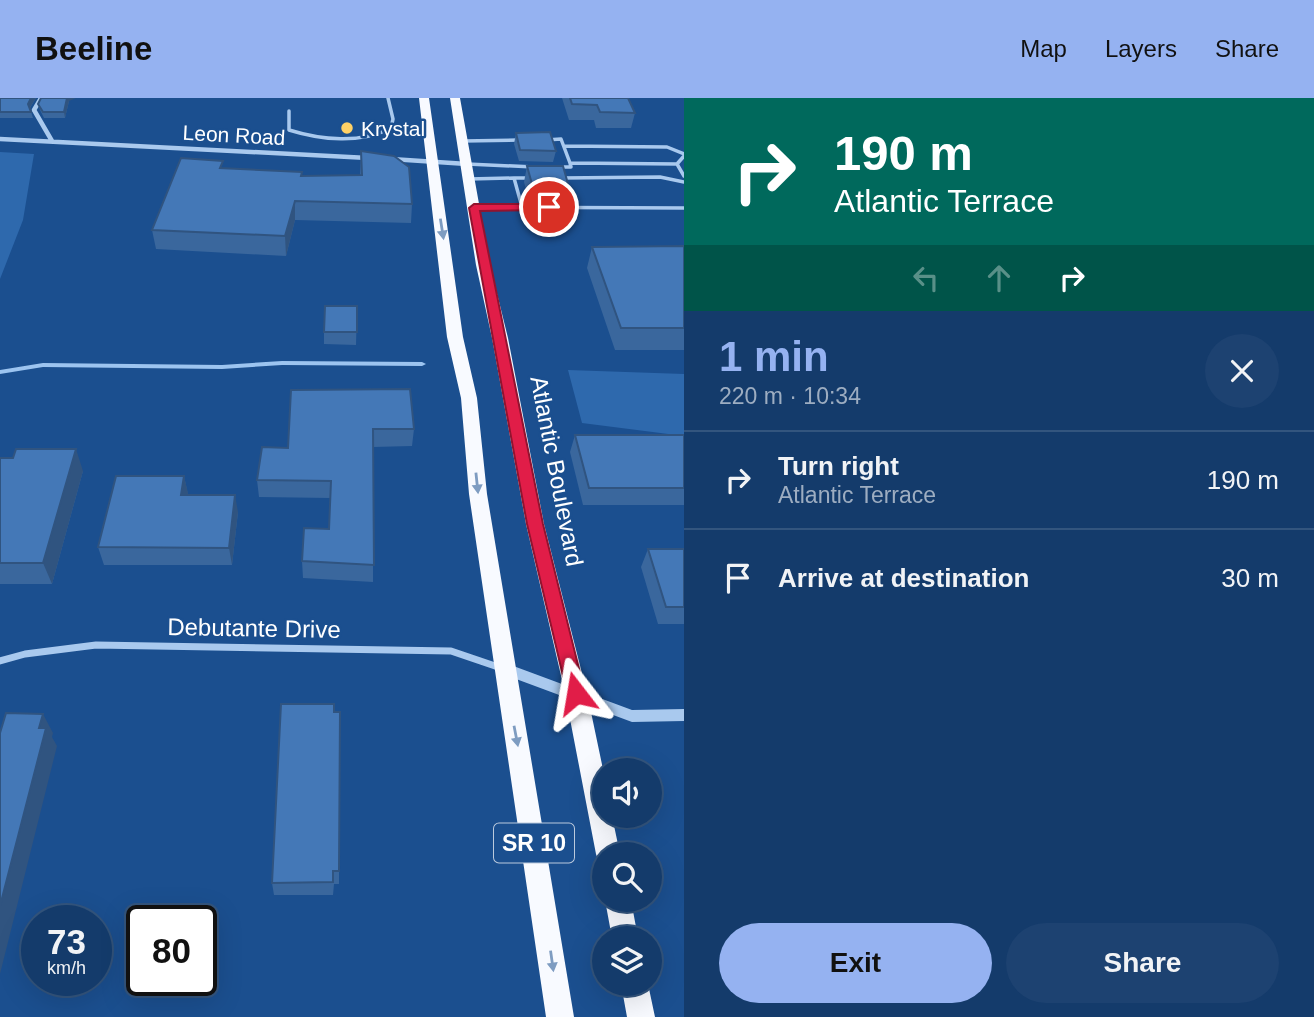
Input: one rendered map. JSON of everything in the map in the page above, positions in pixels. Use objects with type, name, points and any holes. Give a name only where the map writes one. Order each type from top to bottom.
[{"type":"highway","name":"SR 10","points":[[424,98],[447,261],[454,337],[469,398],[478,494],[560,1017]]},
{"type":"highway","name":"Atlantic Boulevard","points":[[455,98],[535,524],[576,693],[606,842]]},
{"type":"highway","points":[[638,996],[642,1017]]},
{"type":"street","points":[[41,98],[34,110],[52,141]]},
{"type":"street","name":"Leon Road","points":[[0,139],[370,158]]},
{"type":"street","points":[[384,159],[467,164]]},
{"type":"street","name":"Debutante Drive","points":[[0,661],[25,654],[96,645],[451,651],[505,669]]},
{"type":"street","points":[[505,669],[576,693],[632,716],[684,715]]},
{"type":"lane","points":[[289,111],[289,130],[301,135],[334,138],[384,134],[391,128],[388,98]]},
{"type":"lane","points":[[535,140],[561,139],[571,167],[558,167]]},
{"type":"lane","points":[[463,141],[522,140]]},
{"type":"lane","points":[[564,146],[667,147],[677,149],[684,155],[683,160],[677,164],[570,163]]},
{"type":"lane","points":[[467,164],[545,167]]},
{"type":"lane","points":[[677,164],[684,176]]},
{"type":"lane","points":[[554,178],[660,177],[684,182]]},
{"type":"lane","points":[[514,178],[522,207]]},
{"type":"lane","points":[[469,179],[541,178]]},
{"type":"lane","points":[[474,208],[684,208]]},
{"type":"shaded area","points":[[0,152],[34,154],[23,220],[0,279]]},
{"type":"shaded area","points":[[568,370],[684,374],[684,436],[582,423]]},
{"type":"building","points":[[0,98],[31,98],[28,104],[31,112],[0,112]]},
{"type":"building","points":[[41,98],[67,98],[64,112],[43,112],[38,104]]},
{"type":"building","points":[[570,98],[628,98],[635,113],[600,112],[597,105],[572,104]]},
{"type":"building","points":[[550,132],[556,151],[520,150],[516,133]]},
{"type":"building","points":[[361,151],[394,156],[409,167],[412,204],[295,201],[285,236],[152,230],[181,158],[223,161],[220,168],[302,172],[301,176],[362,175]]},
{"type":"building","points":[[527,166],[563,166],[568,184],[532,184]]},
{"type":"building","points":[[684,246],[684,328],[621,328],[592,247]]},
{"type":"building","points":[[325,306],[357,306],[357,332],[324,332]]},
{"type":"building","points":[[410,389],[414,429],[373,429],[374,565],[302,561],[304,528],[329,529],[331,481],[257,480],[262,447],[288,448],[291,390]]},
{"type":"building","points":[[575,435],[684,435],[684,488],[589,488]]},
{"type":"building","points":[[16,449],[76,449],[43,563],[0,563],[0,458],[13,458]]},
{"type":"building","points":[[116,476],[184,476],[181,495],[235,495],[229,548],[98,547]]},
{"type":"building","points":[[648,549],[684,549],[684,607],[666,607]]},
{"type":"building","points":[[281,704],[334,704],[334,712],[340,712],[339,871],[333,871],[333,882],[272,883]]},
{"type":"building","points":[[6,713],[43,714],[39,728],[46,728],[0,906],[0,733]]},
{"type":"waterway","points":[[0,372],[43,365],[222,367],[282,363],[422,364]]},
{"type":"place","name":"Krystal","points":[[347,128]]},
{"type":"route","points":[[549,207],[474,208],[535,524],[576,693]]}]
